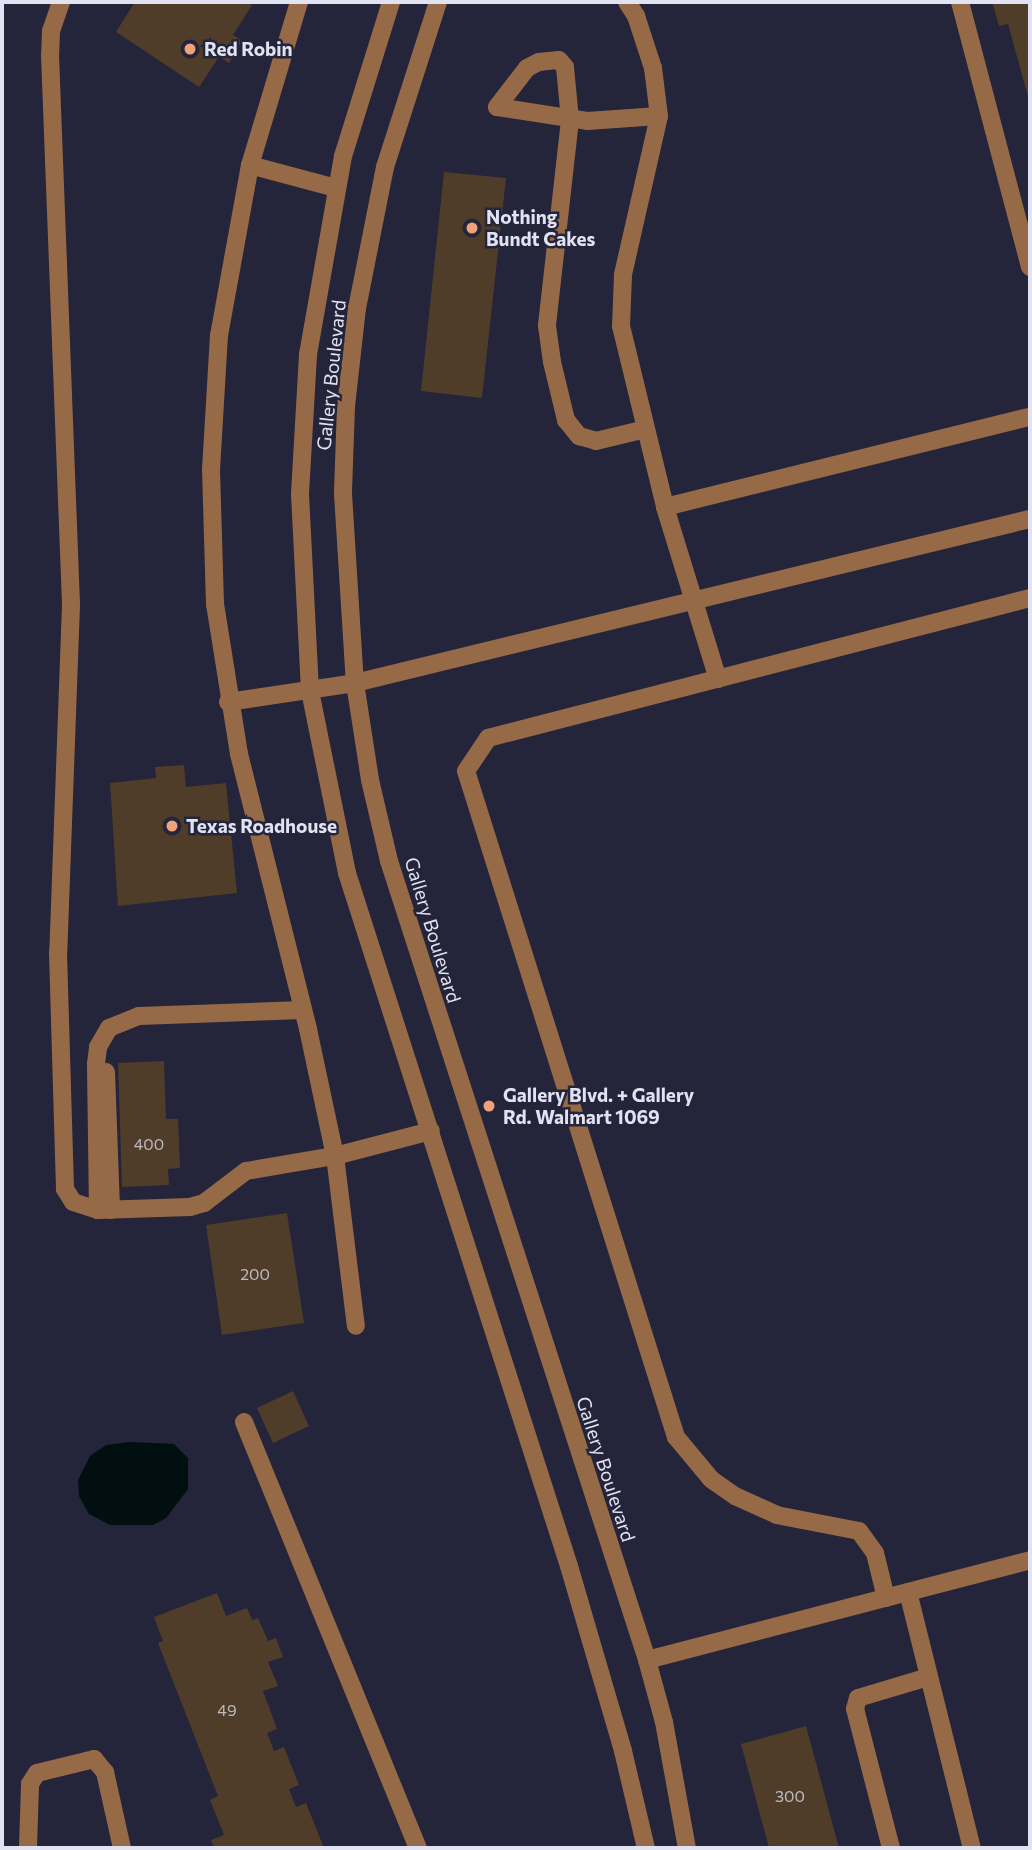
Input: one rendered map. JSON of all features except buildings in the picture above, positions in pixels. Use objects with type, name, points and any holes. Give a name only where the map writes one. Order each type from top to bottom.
[{"type":"street","points":[[61,2],[51,31],[50,55],[71,605],[58,926],[64,1178],[73,1202],[105,1210],[190,1207],[204,1203],[246,1171],[335,1156],[431,1131]]},
{"type":"street","points":[[299,2],[250,165],[226,280],[214,381],[215,604],[228,702],[303,1010],[335,1156],[356,1326]]},
{"type":"street","name":"Gallery Boulevard","points":[[391,2],[355,110],[336,188],[314,302],[301,438],[300,543],[310,691],[347,873],[569,1566],[624,1751],[646,1848]]},
{"type":"street","name":"Gallery Boulevard","points":[[438,2],[385,167],[357,308],[346,406],[343,494],[355,683],[370,780],[402,906],[647,1660],[664,1723],[687,1848]]},
{"type":"street","points":[[627,2],[636,16],[653,68],[659,116],[619,307],[665,507],[718,679]]},
{"type":"street","points":[[960,2],[1030,267]]},
{"type":"street","points":[[646,429],[596,441],[579,436],[566,420],[552,362],[547,326],[570,120],[659,116]]},
{"type":"street","points":[[250,165],[336,188]]},
{"type":"street","points":[[665,507],[1030,416]]},
{"type":"street","points":[[228,702],[355,683],[1030,519]]},
{"type":"street","points":[[886,1598],[875,1553],[859,1531],[777,1515],[735,1496],[711,1479],[676,1437],[466,771],[488,738],[1030,598]]},
{"type":"street","points":[[105,1210],[96,1063],[101,1040],[113,1024],[139,1016],[303,1010]]},
{"type":"street","points":[[244,1422],[418,1848]]},
{"type":"street","points":[[647,1660],[1030,1560]]},
{"type":"street","points":[[908,1592],[972,1848]]},
{"type":"street","points":[[891,1848],[855,1709],[858,1698],[928,1677]]},
{"type":"street","points":[[28,1848],[30,1784],[37,1773],[94,1759],[105,1772],[122,1848]]},
{"type":"shaded area","points":[[130,1442],[174,1444],[188,1458],[188,1489],[166,1518],[153,1525],[110,1525],[89,1514],[79,1496],[78,1480],[90,1456],[106,1445]]},
{"type":"place","name":"Red Robin","points":[[190,49]]},
{"type":"place","name":"Nothing Bundt Cakes","points":[[472,228]]},
{"type":"place","name":"Texas Roadhouse","points":[[172,826]]},
{"type":"place","name":"Gallery Blvd. + Gallery Rd. Walmart 1069","points":[[489,1106]]}]
